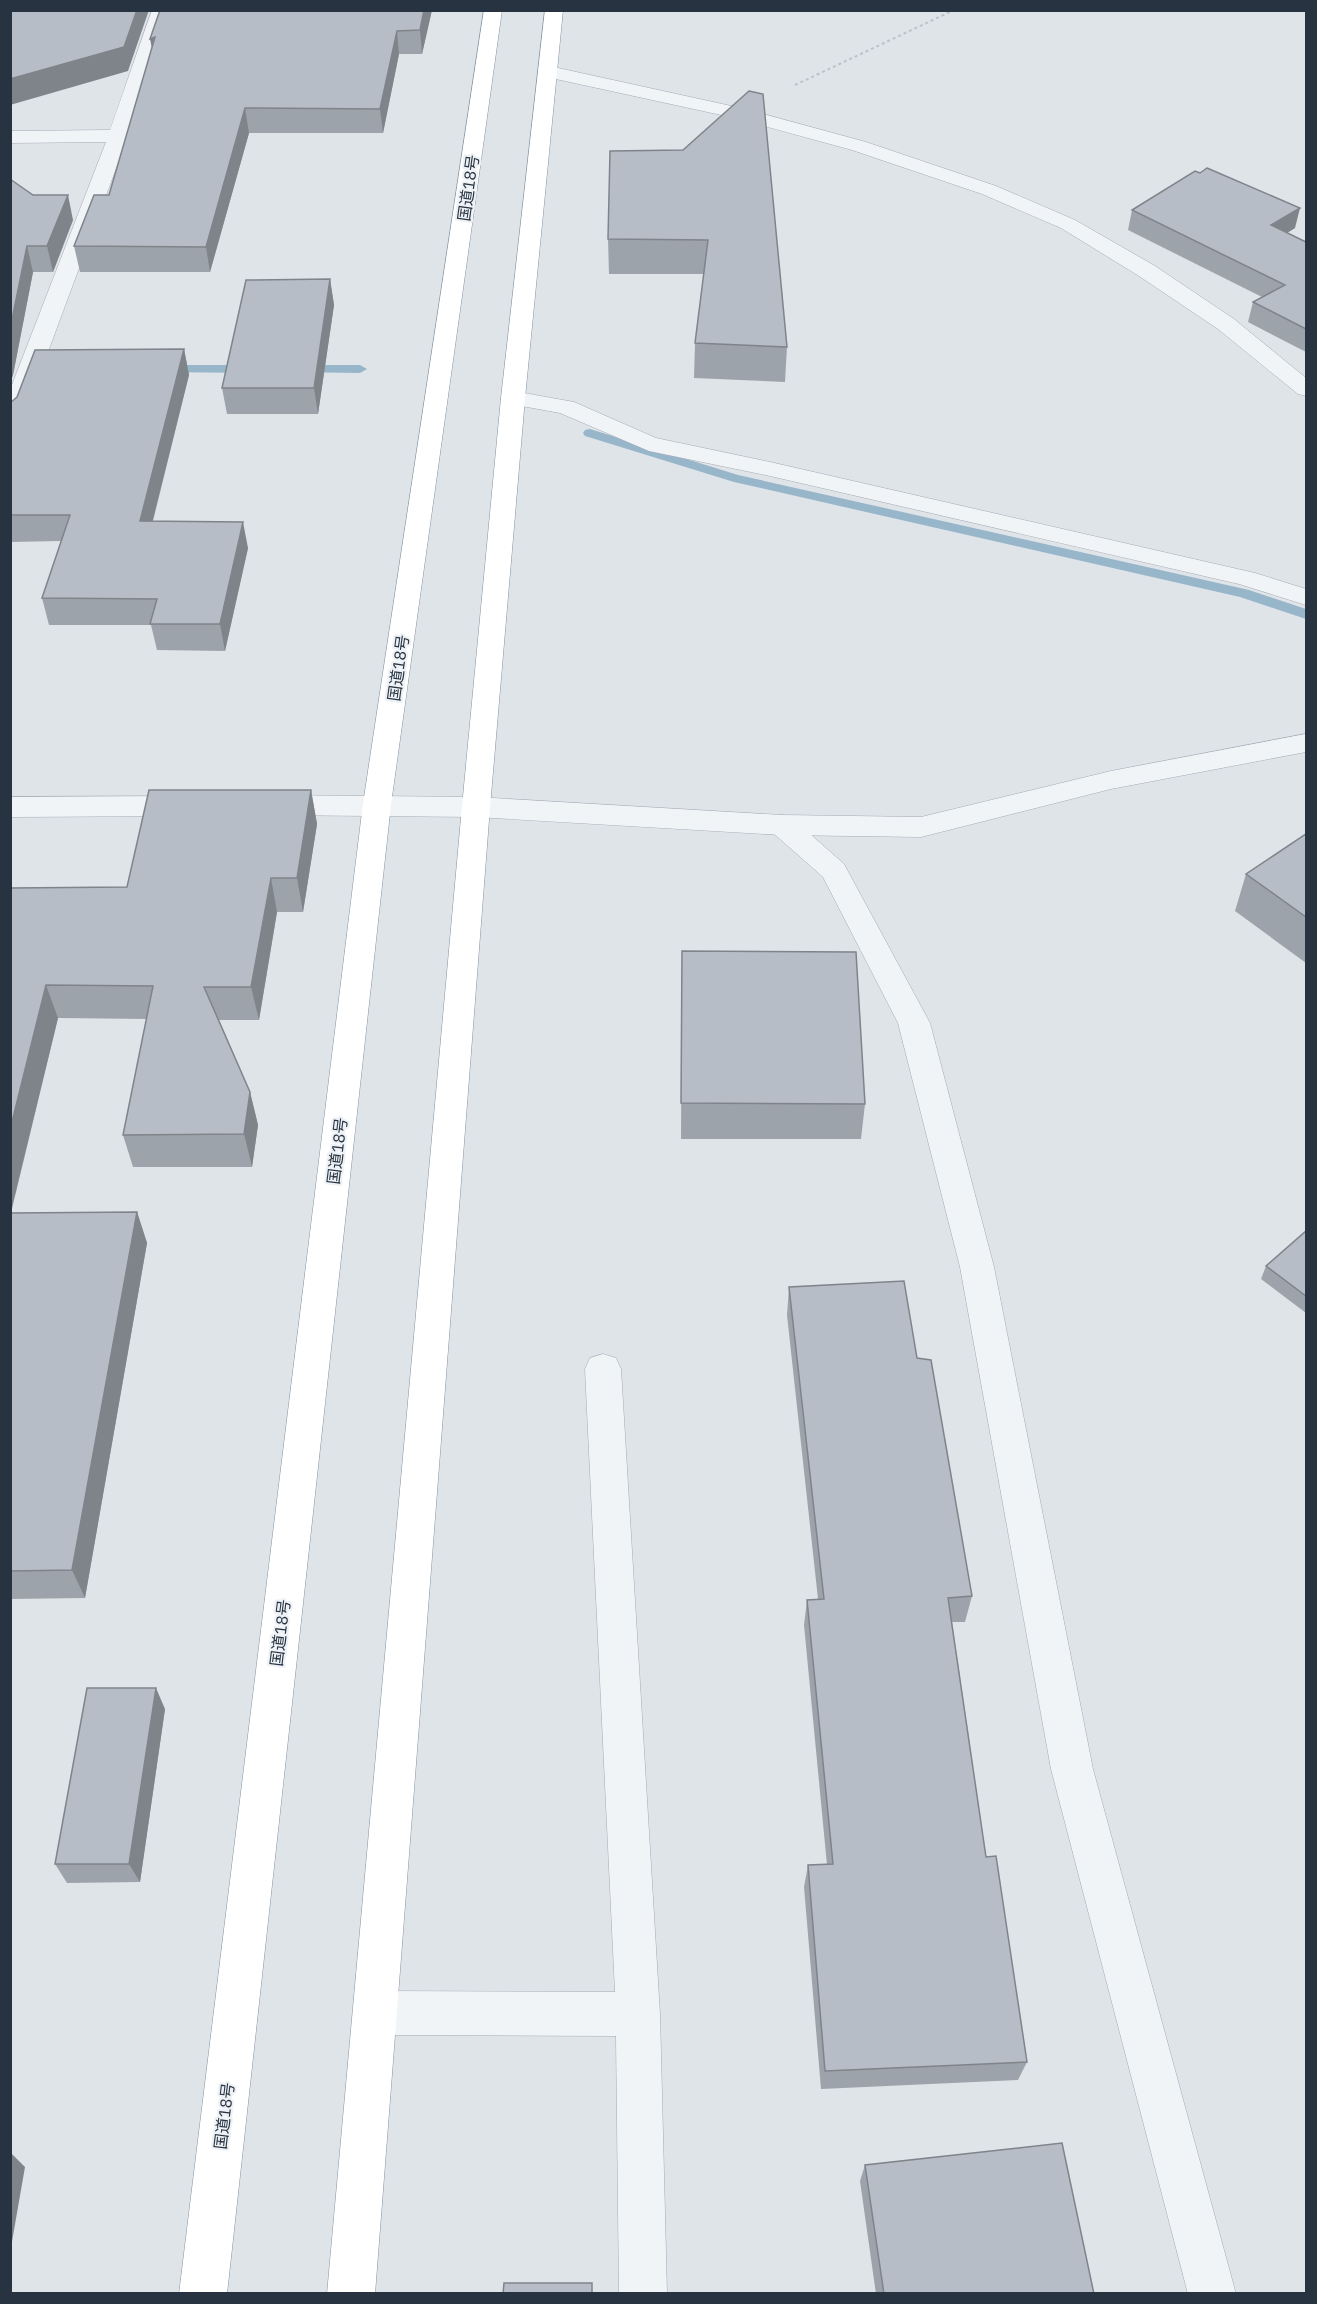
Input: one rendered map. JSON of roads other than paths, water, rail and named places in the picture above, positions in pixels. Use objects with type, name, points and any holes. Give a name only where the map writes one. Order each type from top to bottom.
[{"type":"highway","name":"国道18号","points":[[203,2294],[378,804],[493,10]]},
{"type":"highway","points":[[351,2294],[476,807],[513,398],[554,10]]},
{"type":"street","points":[[10,422],[118,136],[160,10]]},
{"type":"street","points":[[549,72],[738,113],[859,146],[988,190],[1068,224],[1147,271],[1226,324],[1306,389]]},
{"type":"street","points":[[10,137],[118,136]]},
{"type":"street","points":[[513,398],[566,407],[649,444],[782,472],[1245,578],[1306,597]]},
{"type":"street","points":[[10,807],[378,804],[476,807],[782,825],[921,827],[1111,780],[1306,743]]},
{"type":"street","points":[[782,825],[834,870],[914,1023],[977,1267],[1072,1769],[1212,2294]]},
{"type":"street","points":[[603,1369],[638,2014],[643,2294]]},
{"type":"street","points":[[375,2013],[638,2014]]},
{"type":"waterway","points":[[163,369],[253,369]]},
{"type":"waterway","points":[[298,369],[360,369]]},
{"type":"waterway","points":[[590,433],[734,478],[1244,593],[1306,614]]}]
